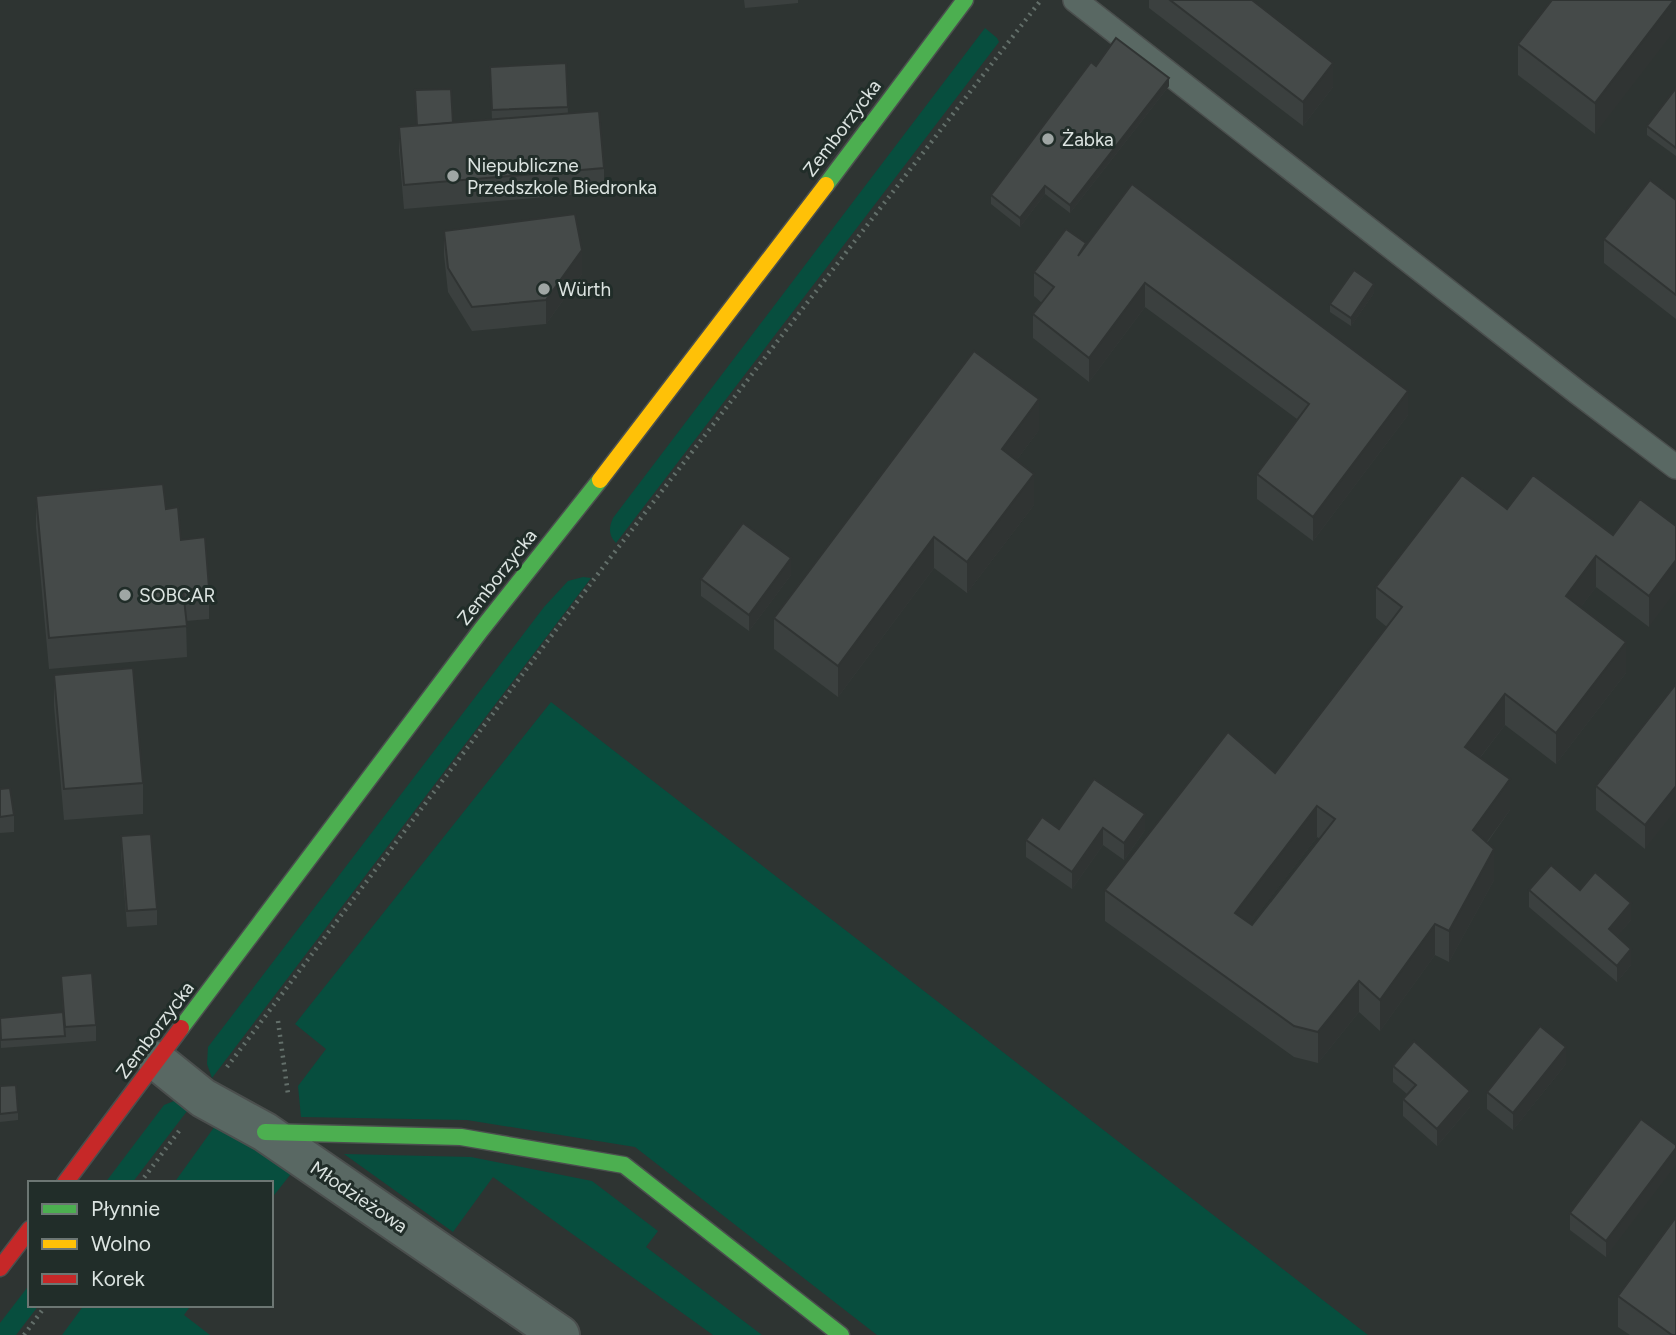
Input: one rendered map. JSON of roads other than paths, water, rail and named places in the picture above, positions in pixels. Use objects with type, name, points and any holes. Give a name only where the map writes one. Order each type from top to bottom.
[{"type":"street","name":"Zemborzycka","points":[[67,1181],[481,630],[661,403],[965,0]]},
{"type":"street","name":"Młodzieżowa","points":[[158,1061],[204,1098],[279,1133],[560,1335]]},
{"type":"street","points":[[279,1133],[461,1137],[624,1165],[841,1335]]},
{"type":"street","points":[[0,1269],[28,1232]]},
{"type":"lane","points":[[1075,0],[1676,467]]},
{"type":"place","name":"Żabka","points":[[1048,139]]},
{"type":"place","name":"Niepubliczne Przedszkole Biedronka","points":[[453,176]]},
{"type":"place","name":"Würth","points":[[544,289]]},
{"type":"place","name":"SOBCAR","points":[[125,595]]}]
